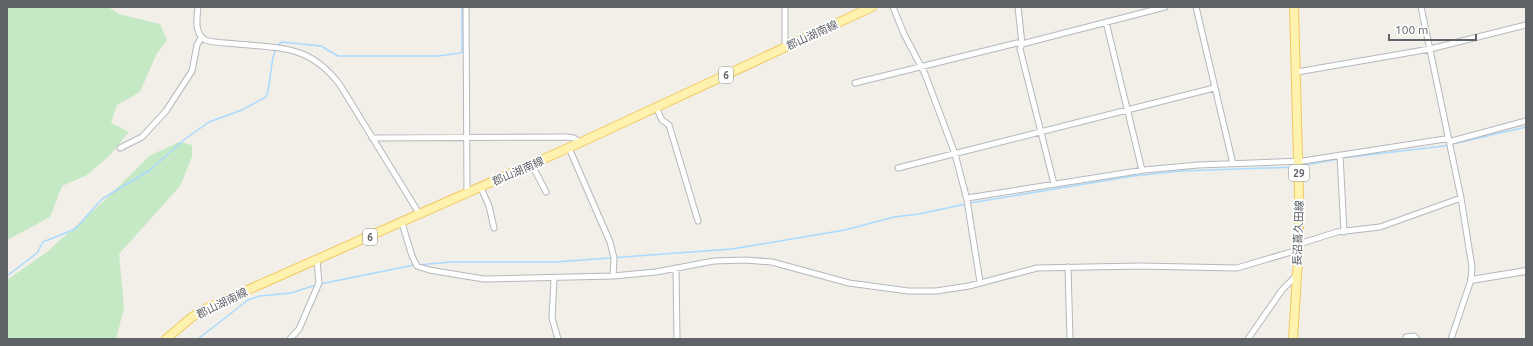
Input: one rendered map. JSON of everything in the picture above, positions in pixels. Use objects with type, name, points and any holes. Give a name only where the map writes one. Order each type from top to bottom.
[{"type":"main road","name":"長沼喜久田線","points":[[1293,339],[1298,247],[1299,161],[1294,7]]},
{"type":"main road","name":"郡山湖南線","points":[[166,339],[192,317],[207,308],[532,165],[869,8]]},
{"type":"street","points":[[198,7],[197,28],[201,38],[210,42],[291,49],[313,59],[326,69],[340,85],[420,215]]},
{"type":"street","points":[[466,7],[467,194]]},
{"type":"street","points":[[785,7],[785,48]]},
{"type":"street","points":[[893,7],[904,34],[922,67],[955,154],[967,198],[980,282]]},
{"type":"street","points":[[1018,7],[1022,44],[1020,48],[1054,184]]},
{"type":"street","points":[[855,83],[1017,43],[1022,44],[1150,9],[1165,7]]},
{"type":"street","points":[[1196,7],[1233,164]]},
{"type":"street","points":[[1421,7],[1461,198],[1472,267],[1471,280],[1451,339]]},
{"type":"street","points":[[1106,22],[1126,110],[1142,170]]},
{"type":"street","points":[[1297,72],[1430,49],[1526,25]]},
{"type":"street","points":[[120,148],[142,137],[166,111],[192,71],[197,45],[201,38]]},
{"type":"street","points":[[898,168],[1214,88]]},
{"type":"street","points":[[656,107],[662,120],[669,125],[698,221]]},
{"type":"street","points":[[967,198],[1142,170],[1299,161],[1445,139],[1452,142],[1526,121]]},
{"type":"street","points":[[372,138],[566,137],[574,138],[580,143]]},
{"type":"street","points":[[569,148],[610,242],[614,258],[613,276]]},
{"type":"street","points":[[1340,156],[1344,232]]},
{"type":"street","points":[[532,165],[546,192]]},
{"type":"street","points":[[481,188],[494,228]]},
{"type":"street","points":[[402,223],[414,262],[417,266],[429,270],[484,279],[554,279],[613,276],[676,268],[714,261],[760,260],[780,264],[834,280],[908,291],[936,292],[969,286],[1029,269],[1140,266],[1237,268],[1333,233],[1380,227],[1461,198]]},
{"type":"street","points":[[290,339],[299,329],[319,283],[317,260]]},
{"type":"street","points":[[1068,267],[1070,339]]},
{"type":"street","points":[[676,268],[677,339]]},
{"type":"street","points":[[1471,280],[1526,270]]},
{"type":"street","points":[[1248,339],[1284,287],[1296,276]]},
{"type":"street","points":[[554,279],[552,318],[558,339]]},
{"type":"street","points":[[1406,337],[1414,336],[1417,339]]},
{"type":"green space","points":[[7,7],[108,7],[119,14],[160,24],[167,40],[156,55],[140,92],[117,105],[111,123],[129,132],[109,156],[87,175],[62,186],[50,217],[7,240]]},
{"type":"green space","points":[[179,142],[192,145],[192,157],[180,186],[119,254],[124,308],[116,339],[7,339],[7,280],[47,252],[104,201],[149,156]]},
{"type":"waterway","points":[[7,276],[37,253],[43,242],[75,229],[102,199],[150,170],[185,139],[209,122],[242,110],[266,97],[275,51],[282,42],[321,46],[338,56],[438,56],[460,53],[462,52],[462,7]]},
{"type":"waterway","points":[[1342,158],[1444,146],[1526,127]]},
{"type":"waterway","points":[[1301,166],[1338,159]]},
{"type":"waterway","points":[[970,203],[1133,176],[1181,171],[1295,167]]},
{"type":"waterway","points":[[418,265],[450,262],[555,262],[732,249],[845,230],[894,217],[919,214],[966,204]]},
{"type":"waterway","points":[[320,284],[414,265]]},
{"type":"waterway","points":[[198,339],[248,300],[260,296],[291,293],[316,285]]}]
